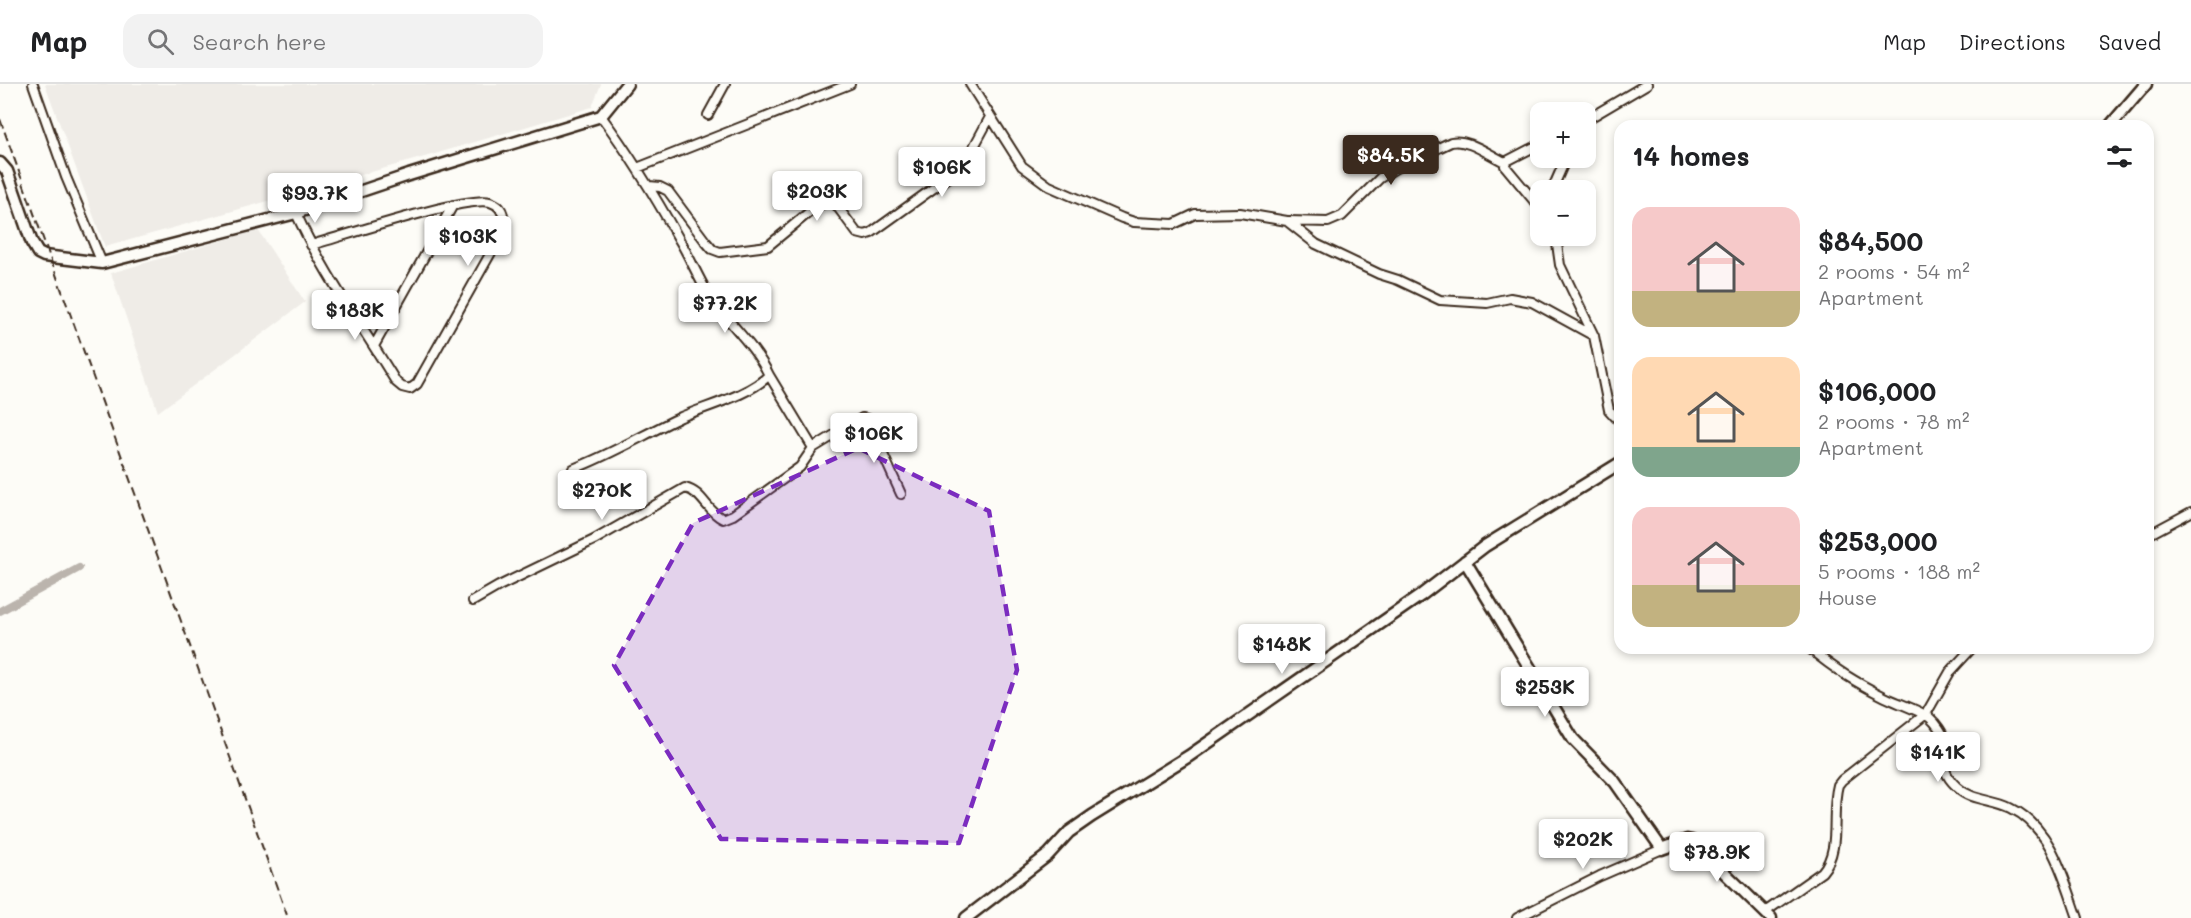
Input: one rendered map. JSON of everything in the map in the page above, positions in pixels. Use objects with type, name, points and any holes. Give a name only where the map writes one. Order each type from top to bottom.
[{"type":"street","points":[[33,84],[66,177],[102,263]]},
{"type":"street","points":[[0,163],[7,171],[32,243],[38,253],[50,258],[102,263],[296,213],[409,175],[601,116],[627,84]]},
{"type":"street","points":[[708,115],[725,84]]},
{"type":"street","points":[[638,168],[850,84]]},
{"type":"street","points":[[970,84],[1016,159],[1036,178],[1134,222],[1174,224],[1195,214],[1207,213],[1240,213],[1287,220],[1328,222],[1342,216],[1380,178],[1396,168],[1459,140],[1467,141],[1488,155],[1505,162],[1530,196]]},
{"type":"street","points":[[1596,115],[1647,84]]},
{"type":"street","points":[[2115,120],[2146,84]]},
{"type":"street","points":[[601,116],[649,186],[709,294],[764,365],[813,448]]},
{"type":"street","points":[[649,186],[660,187],[668,191],[706,242],[712,249],[720,252],[768,246],[813,209],[829,200],[834,202],[857,233],[865,235],[963,166],[990,117]]},
{"type":"street","points":[[1505,162],[1530,149]]},
{"type":"street","points":[[296,213],[311,245],[334,286],[402,387],[410,389],[417,384],[503,230],[504,216],[499,207],[489,201],[453,205],[311,245]]},
{"type":"street","points":[[374,346],[453,205]]},
{"type":"street","points":[[1287,220],[1316,244],[1378,274],[1398,280],[1440,300],[1486,303],[1510,298],[1532,302],[1594,336]]},
{"type":"street","points":[[1557,246],[1564,275],[1581,305],[1594,336],[1607,404],[1614,416]]},
{"type":"street","points":[[573,470],[680,418],[746,390],[769,375]]},
{"type":"street","points":[[473,601],[594,540],[685,488],[695,491],[713,514],[723,519],[733,515],[800,466],[813,448],[859,418],[865,418],[901,494]]},
{"type":"street","points":[[966,918],[1048,855],[1069,832],[1189,756],[1420,596],[1485,546],[1614,467]]},
{"type":"street","points":[[2154,532],[2191,512]]},
{"type":"street","points":[[1465,561],[1573,739],[1616,782],[1662,849]]},
{"type":"street","points":[[1818,654],[1837,671],[1861,685],[1910,709],[1926,714],[1938,727],[1945,740],[1943,762],[1945,771],[1956,787],[1971,797],[2011,808],[2044,836],[2057,861],[2078,918]]},
{"type":"street","points":[[1516,918],[1600,876],[1687,840],[1692,841],[1768,915],[1828,866],[1833,854],[1836,792],[1842,780],[1926,714],[1950,672],[1966,654]]},
{"type":"highlighted area","points":[[858,448],[989,511],[1017,670],[959,843],[721,839],[614,665],[693,523]]},
{"type":"shaded area","points":[[45,84],[601,84],[592,107],[105,247]]},
{"type":"shaded area","points":[[258,230],[305,302],[158,412],[111,273]]},
{"type":"waterway","points":[[0,611],[79,568]]},
{"type":"railway","points":[[0,119],[288,918]]}]
